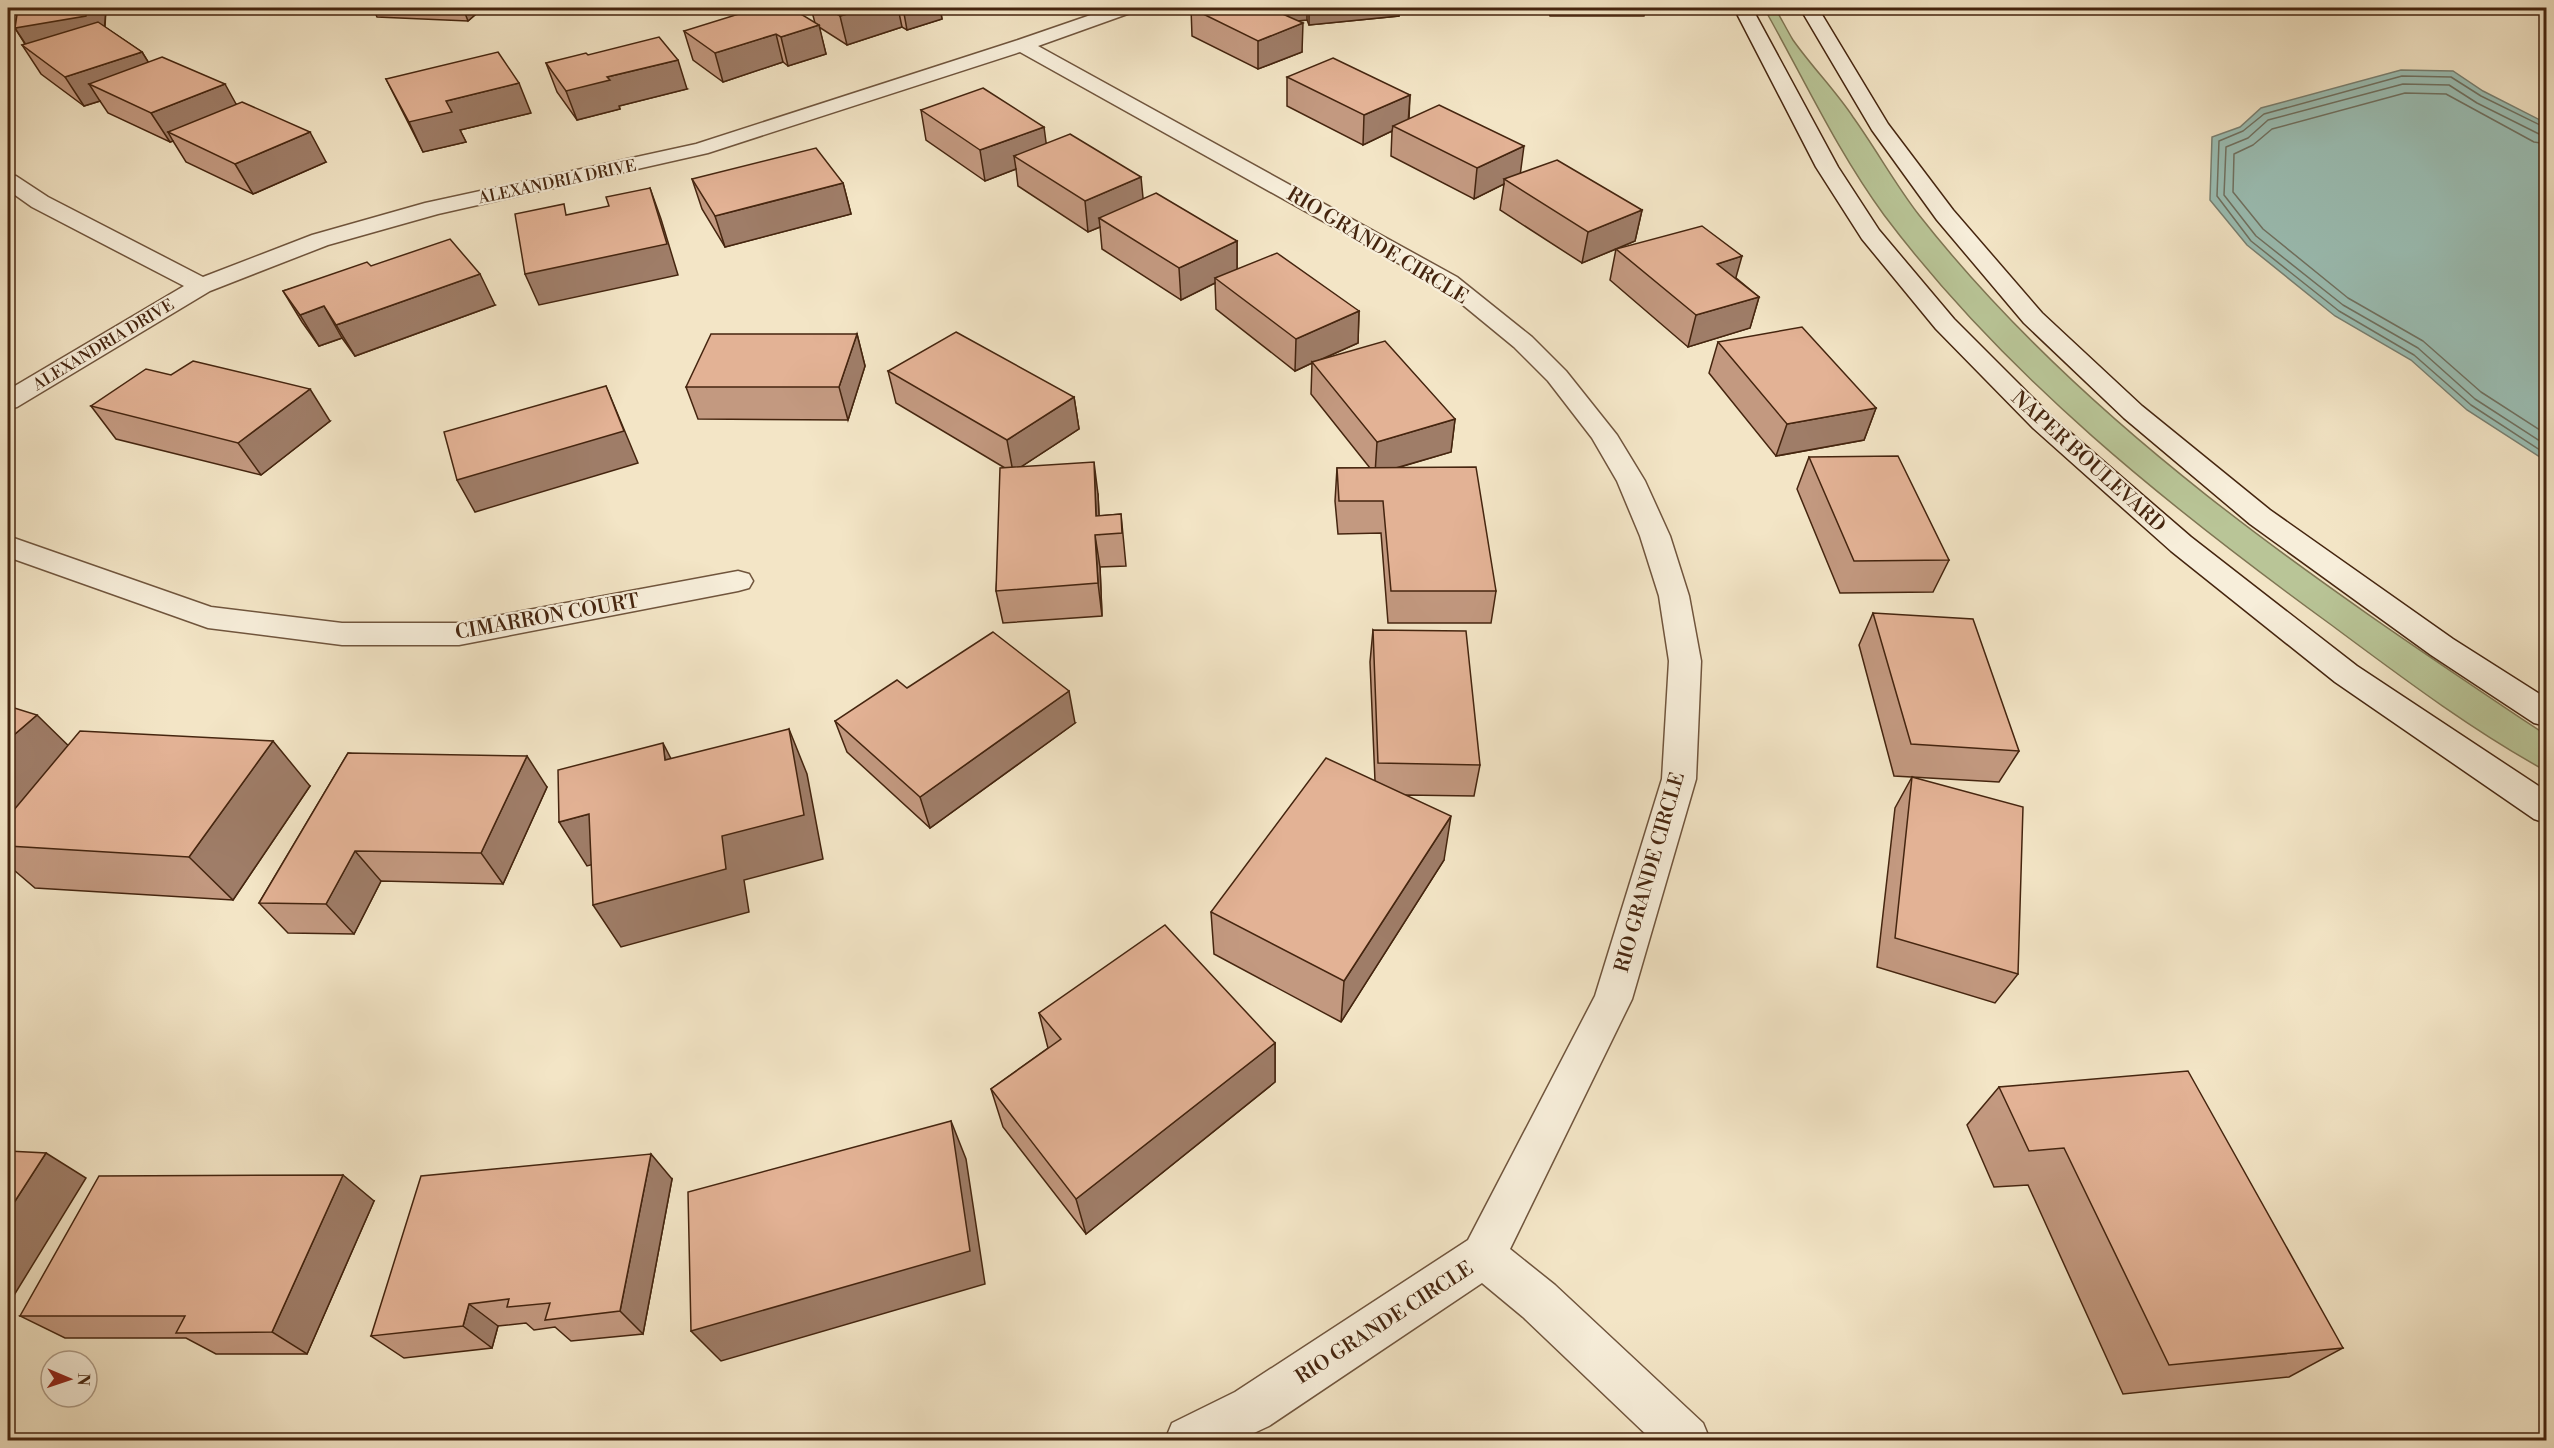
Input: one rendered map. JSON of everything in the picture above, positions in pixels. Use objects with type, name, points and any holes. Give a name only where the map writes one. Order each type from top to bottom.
[{"type":"street","name":"ALEXANDRIA DRIVE","points":[[8,401],[202,286],[343,234],[433,208],[702,149],[1022,45],[1127,8]]},
{"type":"street","name":"NAPER BOULEVARD","points":[[1743,8],[1827,167],[1870,234],[1945,324],[2042,422],[2181,544],[2346,674],[2547,809]]},
{"type":"street","points":[[1809,8],[1879,126],[1945,215],[2033,318],[2133,412],[2260,516],[2442,647],[2547,714]]},
{"type":"street","name":"RIO GRANDE CIRCLE","points":[[1022,45],[1449,282],[1523,342],[1557,376],[1603,435],[1631,481],[1655,536],[1674,596],[1685,661],[1679,779],[1613,999],[1484,1256],[1252,1409],[1189,1440]]},
{"type":"street","points":[[8,181],[40,202],[202,286]]},
{"type":"street","name":"CIMARRON COURT","points":[[8,546],[207,617],[342,634],[459,634],[738,581]]},
{"type":"street","points":[[1484,1256],[1539,1301],[1686,1440]]},
{"type":"green space","points":[[1764,8],[1775,8],[1793,40],[1846,107],[1919,215],[1985,293],[2057,366],[2133,434],[2212,499],[2294,561],[2377,621],[2546,735],[2546,771],[2490,738],[2436,701],[2269,579],[2150,485],[2036,384],[1931,274],[1884,215],[1836,140]]},
{"type":"water","points":[[2401,70],[2453,71],[2483,91],[2546,123],[2546,461],[2467,410],[2411,360],[2335,316],[2247,245],[2210,200],[2212,137],[2240,127],[2261,108]]},
{"type":"building","points":[[18,8],[87,8],[86,16],[15,28]]},
{"type":"building","points":[[758,8],[791,8],[819,25],[781,37],[776,34],[715,53],[684,31]]},
{"type":"building","points":[[826,8],[869,8],[840,16]]},
{"type":"building","points":[[1191,8],[1269,8],[1303,23],[1258,41]]},
{"type":"building","points":[[98,22],[142,52],[65,77],[22,45]]},
{"type":"building","points":[[659,37],[678,60],[607,77],[610,80],[566,91],[546,63],[586,53],[588,55]]},
{"type":"building","points":[[498,52],[519,83],[446,101],[452,112],[409,122],[386,79]]},
{"type":"building","points":[[162,57],[225,84],[151,113],[89,84]]},
{"type":"building","points":[[1333,58],[1410,95],[1364,115],[1287,77]]},
{"type":"building","points":[[983,88],[1044,127],[980,150],[921,110]]},
{"type":"building","points":[[242,102],[310,132],[235,164],[168,132]]},
{"type":"building","points":[[1439,105],[1524,146],[1477,168],[1393,126]]},
{"type":"building","points":[[1070,134],[1141,177],[1085,201],[1014,156]]},
{"type":"building","points":[[816,148],[843,183],[715,216],[692,179]]},
{"type":"building","points":[[1557,160],[1642,210],[1588,232],[1504,179]]},
{"type":"building","points":[[650,188],[667,244],[525,274],[515,214],[564,204],[566,215],[609,206],[606,197]]},
{"type":"building","points":[[1156,193],[1237,241],[1179,268],[1099,218]]},
{"type":"building","points":[[1702,226],[1742,256],[1717,264],[1759,297],[1696,315],[1616,249]]},
{"type":"building","points":[[450,239],[480,274],[336,325],[324,306],[300,315],[283,291],[367,262],[371,266]]},
{"type":"building","points":[[1277,253],[1359,311],[1296,339],[1215,278]]},
{"type":"building","points":[[1802,327],[1876,408],[1787,424],[1718,342]]},
{"type":"building","points":[[956,332],[1074,397],[1007,440],[888,371]]},
{"type":"building","points":[[711,334],[857,334],[839,387],[686,387]]},
{"type":"building","points":[[1385,341],[1455,419],[1377,442],[1312,362]]},
{"type":"building","points":[[193,361],[310,389],[238,443],[91,406],[146,369],[171,375]]},
{"type":"building","points":[[606,386],[624,431],[457,480],[444,432]]},
{"type":"building","points":[[1898,456],[1949,560],[1854,561],[1809,457]]},
{"type":"building","points":[[1094,462],[1096,516],[1121,514],[1122,533],[1095,535],[1098,583],[996,591],[1000,468]]},
{"type":"building","points":[[1476,467],[1496,591],[1391,591],[1383,501],[1339,501],[1337,468]]},
{"type":"building","points":[[1873,613],[1973,619],[2019,751],[1911,744]]},
{"type":"building","points":[[1373,630],[1466,631],[1480,765],[1378,763]]},
{"type":"building","points":[[993,632],[1069,691],[920,797],[835,721],[897,680],[907,688]]},
{"type":"building","points":[[8,706],[37,715],[8,740]]},
{"type":"building","points":[[789,729],[804,815],[722,836],[726,869],[593,905],[589,814],[559,822],[558,770],[663,743],[665,760]]},
{"type":"building","points":[[80,731],[273,741],[189,857],[8,846],[8,817]]},
{"type":"building","points":[[348,753],[527,756],[481,853],[355,851],[326,904],[259,903]]},
{"type":"building","points":[[1326,758],[1451,816],[1344,981],[1211,912]]},
{"type":"building","points":[[1912,777],[2023,807],[2018,974],[1895,938]]},
{"type":"building","points":[[1165,925],[1275,1043],[1076,1199],[991,1089],[1061,1039],[1039,1013]]},
{"type":"building","points":[[2188,1071],[2343,1348],[2169,1365],[2064,1148],[2029,1151],[1999,1087]]},
{"type":"building","points":[[951,1121],[970,1251],[691,1331],[688,1192]]},
{"type":"building","points":[[8,1151],[46,1153],[8,1212]]},
{"type":"building","points":[[651,1154],[620,1311],[545,1320],[550,1303],[507,1307],[509,1299],[469,1304],[463,1326],[371,1336],[421,1176]]},
{"type":"building","points":[[343,1175],[272,1332],[176,1333],[185,1316],[20,1316],[99,1176]]}]
